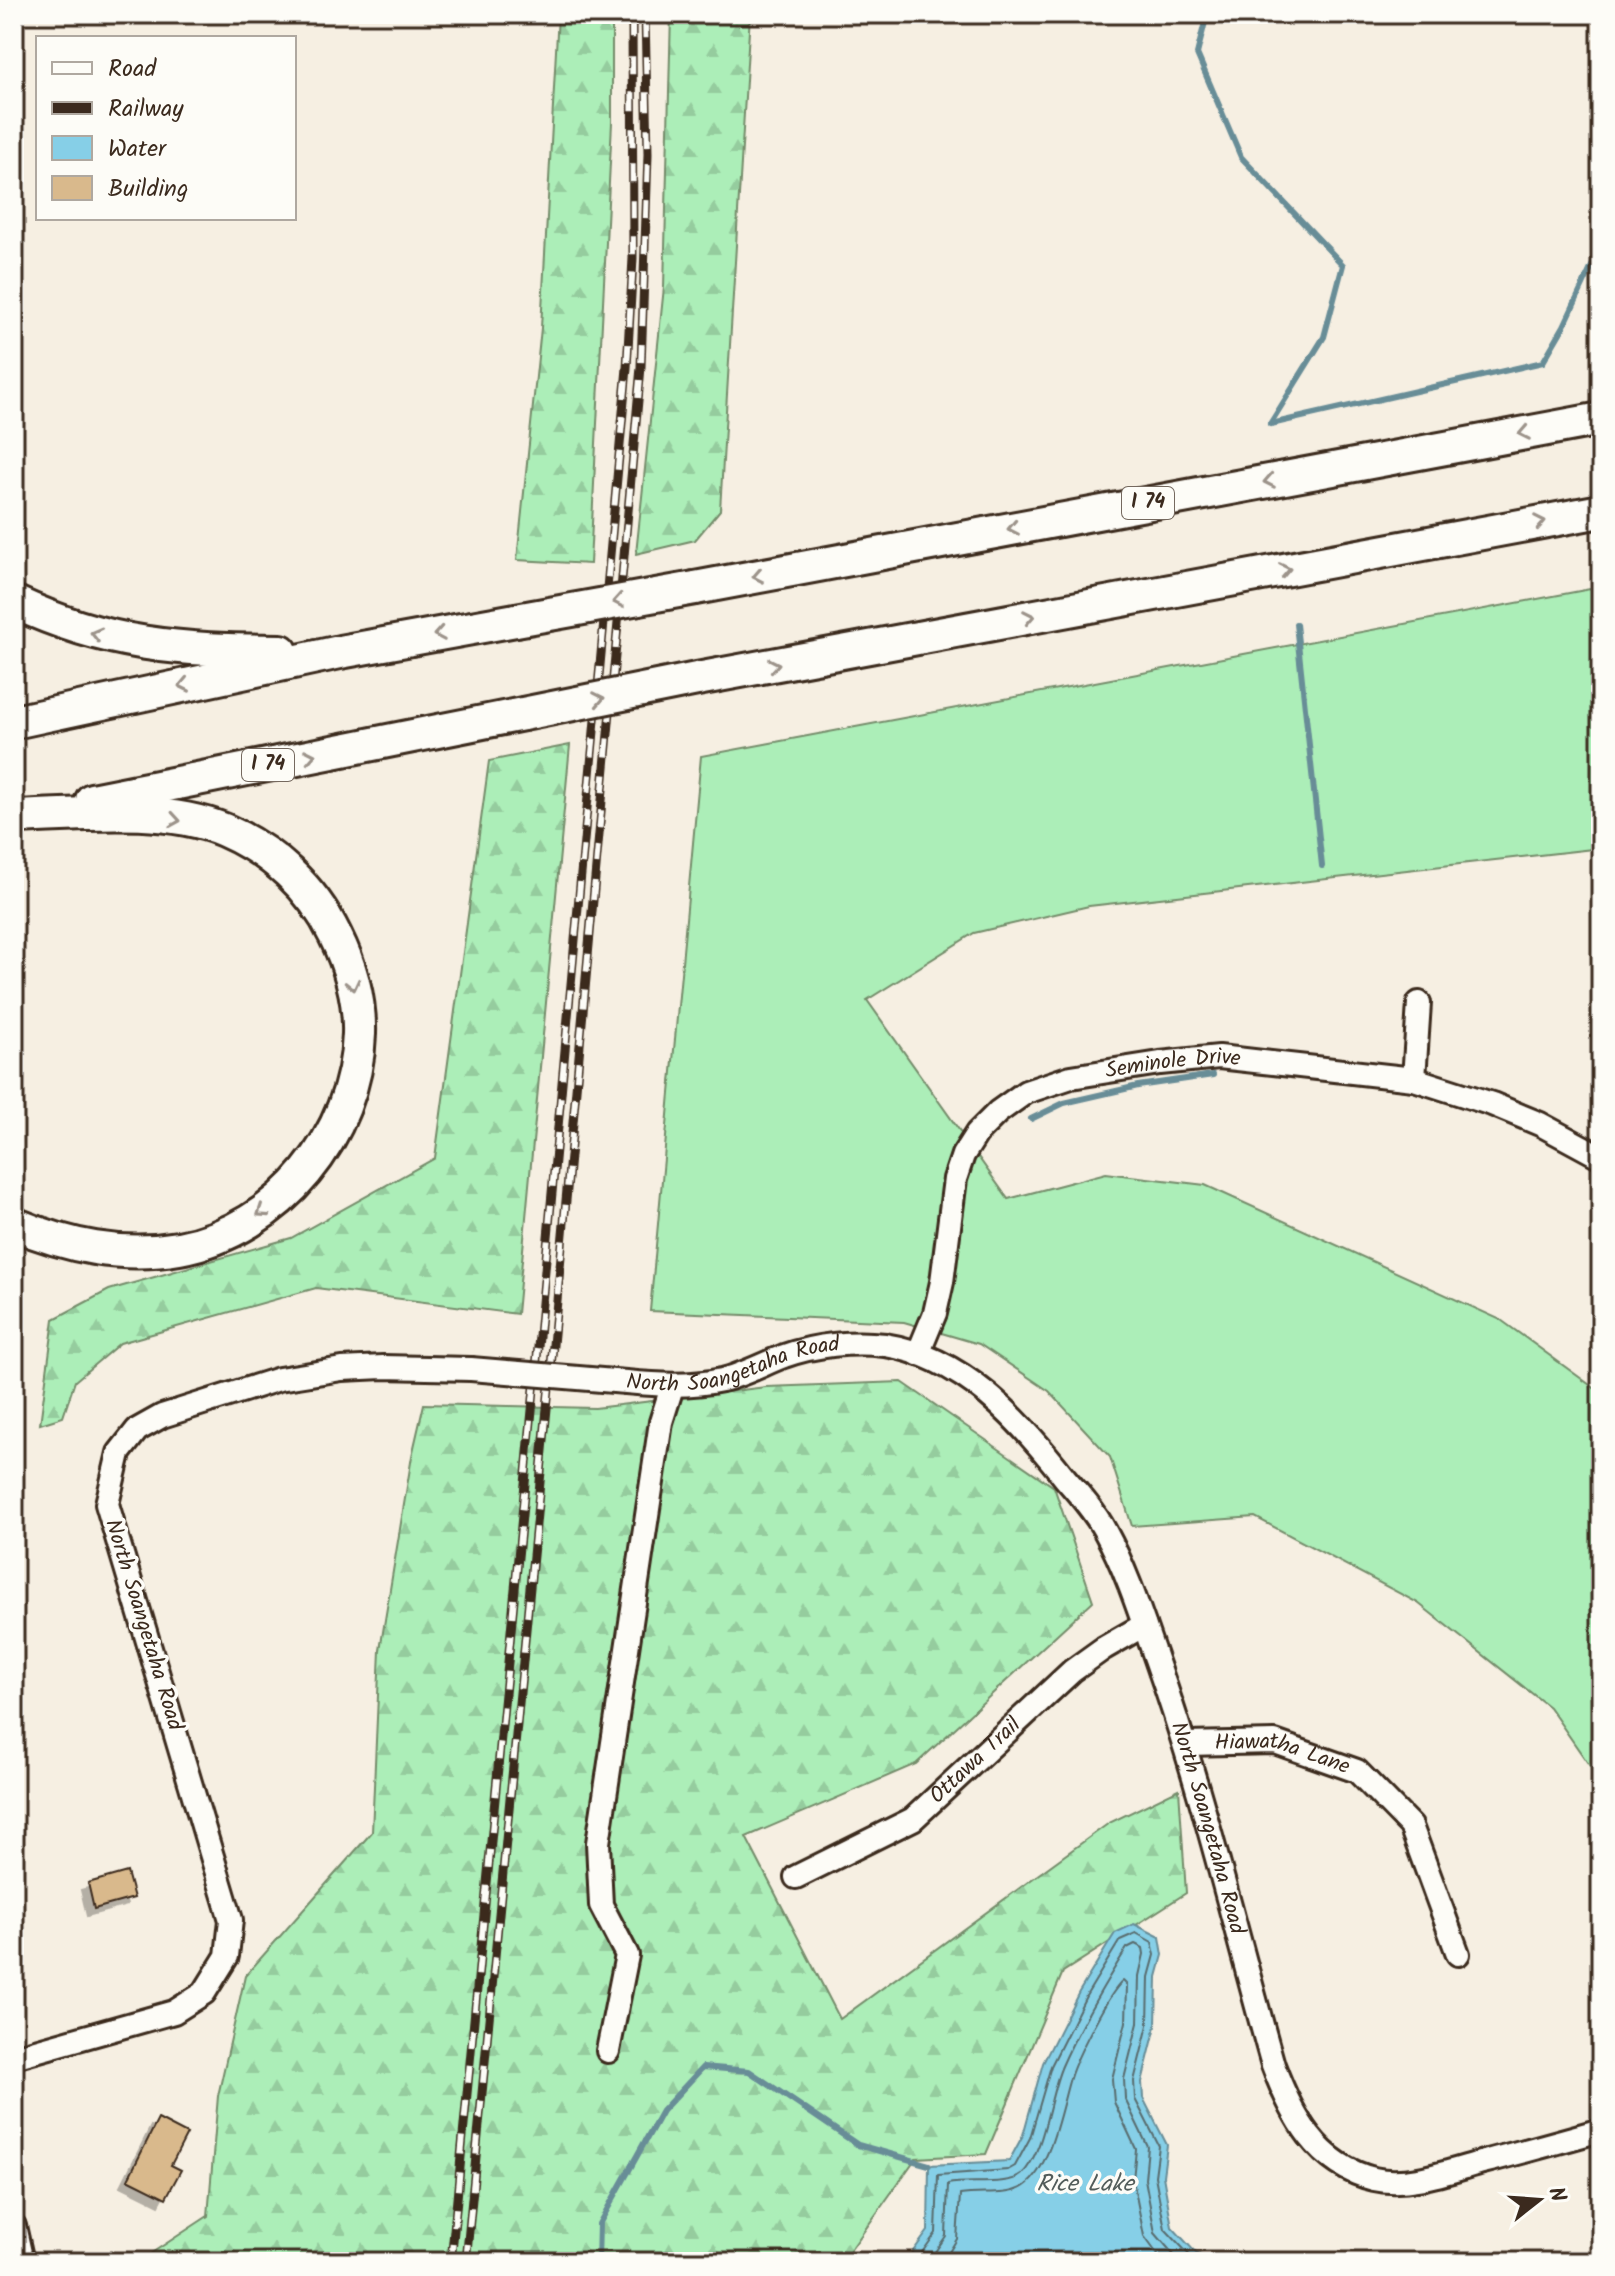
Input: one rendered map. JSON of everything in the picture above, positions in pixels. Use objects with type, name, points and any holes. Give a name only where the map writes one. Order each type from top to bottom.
[{"type":"highway","name":"I 74","points":[[14,722],[340,652],[1601,419]]},
{"type":"highway","name":"I 74","points":[[14,816],[697,679],[1601,511]]},
{"type":"highway","points":[[14,602],[84,631],[137,644],[197,650],[340,652]]},
{"type":"highway","points":[[14,816],[141,815],[182,820],[221,829],[260,848],[288,870],[310,894],[329,922],[345,954],[355,991],[360,1031],[356,1069],[346,1105],[327,1143],[274,1204],[246,1223],[215,1238],[180,1248],[143,1252],[76,1246],[14,1224]]},
{"type":"street","points":[[1414,1079],[1419,1003]]},
{"type":"street","name":"Seminole Drive","points":[[918,1354],[935,1313],[955,1179],[963,1155],[977,1133],[998,1112],[1026,1092],[1071,1077],[1219,1057],[1414,1079],[1492,1104],[1540,1124],[1601,1157]]},
{"type":"street","name":"North Soangetaha Road","points":[[14,2057],[174,2012],[204,1993],[227,1956],[231,1920],[107,1504],[119,1453],[137,1430],[162,1416],[279,1379],[342,1369],[471,1369],[672,1387],[722,1380],[785,1355],[852,1343],[887,1346],[951,1367],[1015,1419],[1103,1527],[1120,1561],[1186,1744],[1273,2065],[1301,2127],[1322,2151],[1343,2165],[1375,2179],[1400,2180],[1439,2175],[1601,2130]]},
{"type":"street","points":[[608,2051],[627,1955],[601,1905],[598,1843],[661,1422],[672,1387]]},
{"type":"street","name":"Ottawa Trail","points":[[796,1877],[913,1819],[1072,1671],[1144,1625]]},
{"type":"street","name":"Hiawatha Lane","points":[[1186,1744],[1275,1742],[1357,1771],[1411,1826],[1458,1954]]},
{"type":"street","points":[[14,2226],[22,2262]]},
{"type":"green space","points":[[558,14],[612,14],[612,122],[590,564],[517,560],[541,328]]},
{"type":"green space","points":[[671,14],[750,14],[720,510],[695,540],[636,554],[664,287]]},
{"type":"green space","points":[[1601,587],[1601,848],[1089,906],[974,933],[867,1000],[1008,1199],[1106,1173],[1205,1185],[1501,1320],[1601,1393],[1601,1782],[1549,1707],[1418,1603],[1255,1517],[1132,1526],[1110,1457],[1049,1391],[979,1344],[904,1322],[650,1311],[701,756]]},
{"type":"green space","points":[[570,745],[517,1314],[316,1288],[120,1343],[75,1381],[63,1417],[40,1424],[54,1319],[109,1290],[291,1238],[435,1158],[489,761]]},
{"type":"green space","points":[[902,1382],[1054,1487],[1093,1601],[916,1764],[746,1837],[840,2019],[1109,1823],[1179,1789],[1186,1893],[1063,1972],[986,2154],[916,2158],[842,2262],[138,2262],[208,2216],[218,2096],[245,1976],[372,1832],[380,1650],[412,1456],[424,1404],[595,1408],[766,1387]]},
{"type":"water","name":"Rice Lake","points":[[1134,1924],[1160,1937],[1163,1955],[1157,1977],[1156,2026],[1142,2082],[1143,2098],[1167,2145],[1163,2176],[1172,2227],[1196,2253],[1215,2262],[905,2262],[928,2231],[929,2165],[1009,2161],[1023,2135],[1043,2063],[1079,1992],[1115,1933]]},
{"type":"building","points":[[127,1872],[134,1898],[94,1909],[88,1883]]},
{"type":"building","points":[[158,2119],[187,2134],[171,2165],[181,2170],[166,2198],[128,2179]]},
{"type":"waterway","points":[[1207,14],[1197,54],[1241,157],[1343,265],[1324,337],[1270,424]]},
{"type":"waterway","points":[[1271,424],[1543,362],[1564,326],[1601,247]]},
{"type":"waterway","points":[[1296,624],[1322,866]]},
{"type":"waterway","points":[[1031,1119],[1064,1103],[1138,1086],[1213,1075]]},
{"type":"waterway","points":[[598,2262],[599,2224],[662,2111],[703,2067],[749,2071],[858,2145],[929,2165]]},
{"type":"railway","points":[[451,2262],[627,368],[633,258],[632,14]]},
{"type":"railway","points":[[466,2262],[641,367],[648,154],[645,14]]}]
